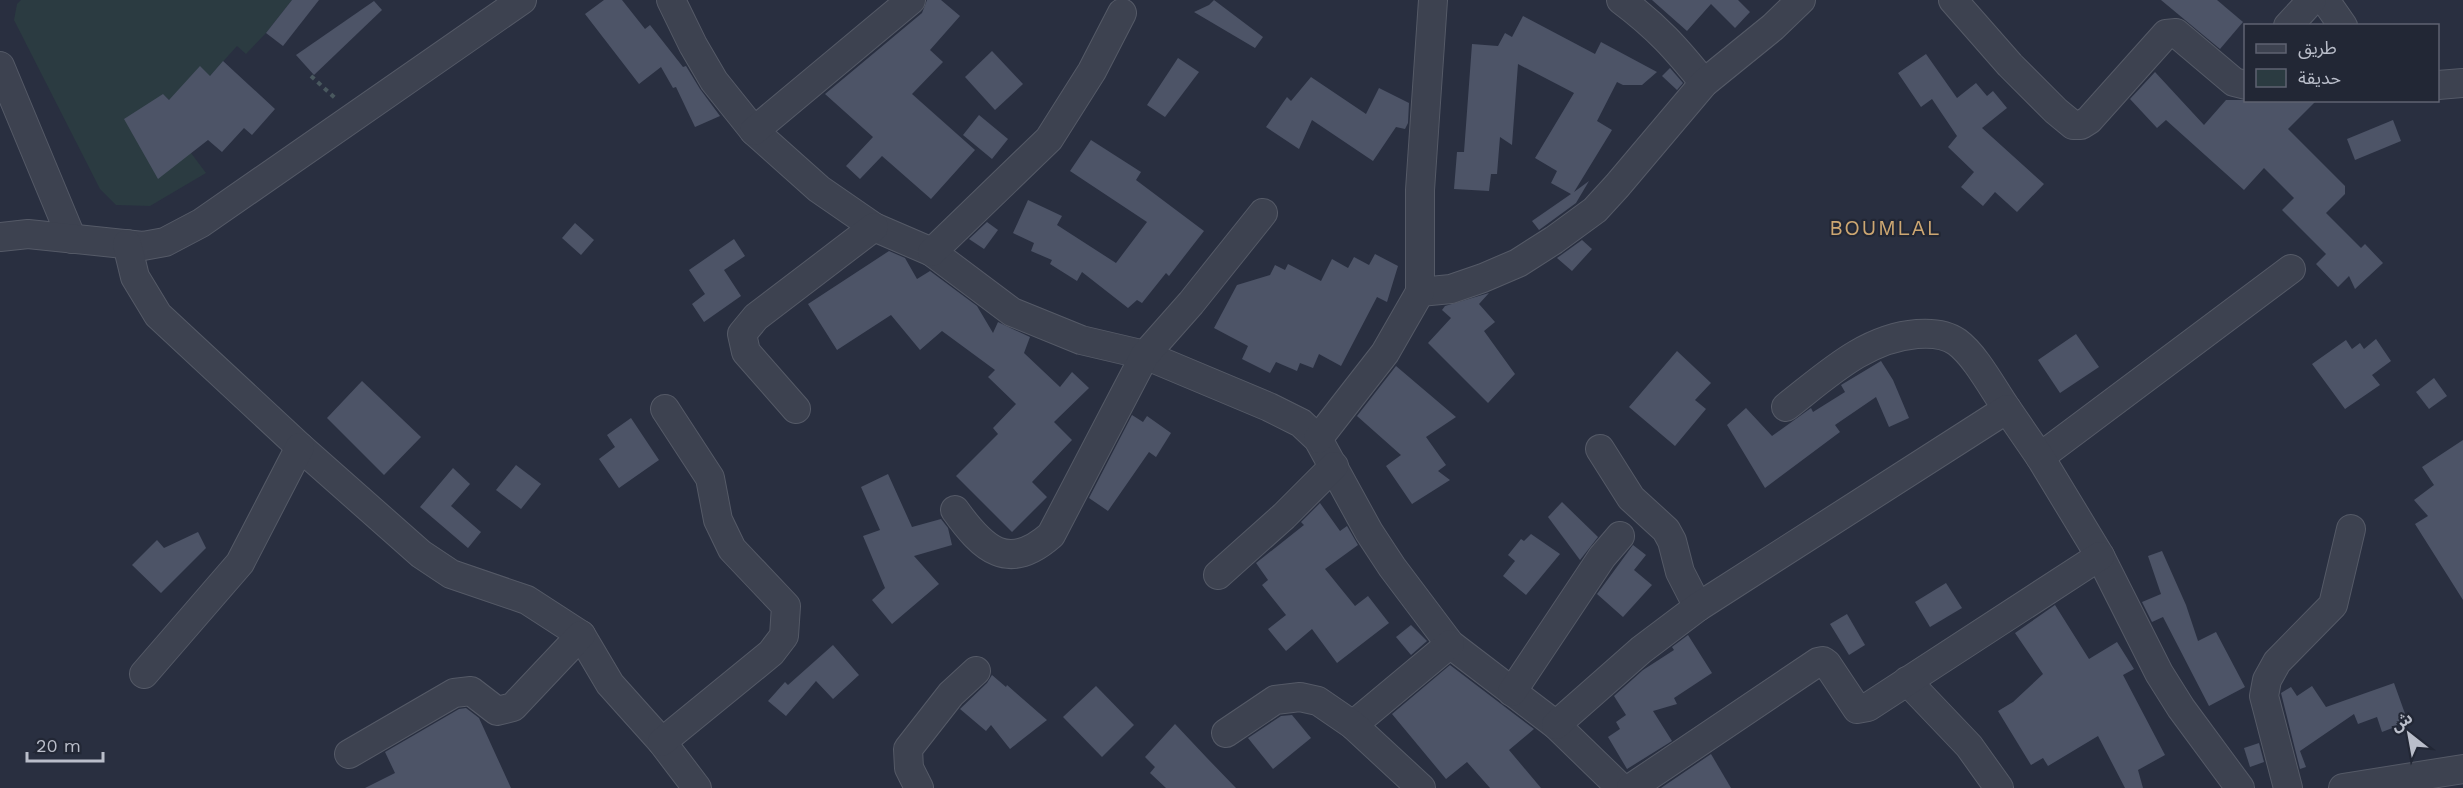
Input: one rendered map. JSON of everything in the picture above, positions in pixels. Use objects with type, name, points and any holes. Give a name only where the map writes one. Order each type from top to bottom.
[{"type":"street","points":[[0,237],[28,234],[143,246],[165,242],[201,223],[522,0]]},
{"type":"street","points":[[671,0],[714,81],[754,130],[819,189],[874,227],[932,252],[1012,312],[1081,340],[1145,355],[1269,407],[1301,423],[1318,439],[1369,532],[1392,567],[1450,644],[1556,725],[1622,788]]},
{"type":"street","points":[[754,130],[911,0]]},
{"type":"street","points":[[1318,439],[1385,353],[1420,292],[1420,190],[1433,0]]},
{"type":"street","points":[[1621,0],[1648,20],[1675,46],[1704,83]]},
{"type":"street","points":[[1420,292],[1451,288],[1483,278],[1518,263],[1595,210],[1704,83],[1773,27],[1801,0]]},
{"type":"street","points":[[1953,0],[2010,65],[2073,125],[2081,125],[2089,120],[2166,34],[2171,32],[2176,33],[2234,82],[2244,84]]},
{"type":"street","points":[[2290,24],[2312,0]]},
{"type":"street","points":[[2325,0],[2342,24]]},
{"type":"street","points":[[932,252],[1049,139],[1092,71],[1122,14]]},
{"type":"street","points":[[0,66],[72,239]]},
{"type":"street","points":[[2439,85],[2463,83]]},
{"type":"street","points":[[955,510],[986,546],[1009,556],[1024,554],[1036,548],[1051,535],[1145,355],[1191,303],[1263,213]]},
{"type":"street","points":[[796,409],[746,352],[742,334],[756,317],[874,227]]},
{"type":"street","points":[[127,244],[135,277],[159,315],[300,447],[428,559],[451,574],[527,600],[581,635],[610,684],[662,742],[697,788]]},
{"type":"street","points":[[2040,457],[2290,269]]},
{"type":"street","points":[[1786,407],[1843,362],[1898,336],[1927,333],[1947,337],[1958,343],[1971,357],[2040,457],[2100,556],[2159,673],[2181,708],[2240,788]]},
{"type":"street","points":[[662,742],[771,653],[784,636],[786,606],[732,549],[718,520],[710,478],[665,409]]},
{"type":"street","points":[[1556,725],[1641,650],[1698,608],[2007,409]]},
{"type":"street","points":[[144,674],[240,563],[300,447]]},
{"type":"street","points":[[1600,449],[1631,498],[1666,530],[1680,572],[1698,608]]},
{"type":"street","points":[[1218,575],[1284,516],[1334,466]]},
{"type":"street","points":[[2288,788],[2264,696],[2267,680],[2277,662],[2333,605],[2351,529]]},
{"type":"street","points":[[1512,692],[1602,557],[1620,536]]},
{"type":"street","points":[[1632,788],[1818,662],[1823,661],[1827,664],[1854,705],[1860,710],[1868,707],[2100,556]]},
{"type":"street","points":[[349,754],[454,693],[471,691],[497,711],[513,708],[581,635]]},
{"type":"street","points":[[1353,725],[1450,644]]},
{"type":"street","points":[[919,788],[909,768],[908,749],[951,694],[976,671]]},
{"type":"street","points":[[1907,681],[1970,746],[1999,788]]},
{"type":"street","points":[[1226,733],[1275,700],[1300,697],[1318,701],[1353,725],[1420,788]]},
{"type":"street","points":[[2343,788],[2463,769]]},
{"type":"green space","points":[[21,0],[292,0],[246,54],[237,46],[210,76],[169,100],[165,96],[191,153],[206,173],[150,206],[116,205],[100,189],[14,20],[17,4]]},
{"type":"building","points":[[292,0],[319,0],[283,46],[266,33]]},
{"type":"building","points":[[604,0],[622,0],[645,29],[650,25],[683,67],[686,66],[720,116],[695,127],[676,87],[673,88],[661,67],[639,84],[585,14]]},
{"type":"building","points":[[927,0],[941,0],[960,16],[930,50],[943,62],[912,94],[975,150],[931,199],[882,156],[860,179],[846,166],[873,137],[825,94],[922,13]]},
{"type":"building","points":[[1214,0],[1263,37],[1255,48],[1194,12]]},
{"type":"building","points":[[1652,0],[1738,0],[1750,12],[1735,28],[1711,4],[1687,31]]},
{"type":"building","points":[[2161,0],[2217,0],[2243,22],[2220,49]]},
{"type":"building","points":[[374,1],[382,10],[314,75],[296,55]]},
{"type":"building","points":[[1523,16],[1595,54],[1601,42],[1657,72],[1642,85],[1623,85],[1617,82],[1597,121],[1612,130],[1574,192],[1589,181],[1576,203],[1539,230],[1532,221],[1571,194],[1551,183],[1557,171],[1535,158],[1574,93],[1518,64],[1512,145],[1500,137],[1497,174],[1491,174],[1489,191],[1454,189],[1457,152],[1464,152],[1472,44],[1498,46],[1505,33],[1512,37]]},
{"type":"building","points":[[992,51],[1023,84],[995,110],[965,77]]},
{"type":"building","points":[[1926,54],[1957,98],[1976,83],[1987,96],[1993,91],[2007,108],[1982,128],[2044,184],[2017,212],[1995,192],[1983,206],[1961,187],[1974,172],[1948,147],[1957,136],[1932,99],[1921,107],[1898,73]]},
{"type":"building","points":[[1178,58],[1199,72],[1165,117],[1147,105]]},
{"type":"building","points":[[223,61],[275,109],[252,135],[244,128],[222,152],[208,140],[158,179],[124,119],[163,94],[169,100],[200,66],[210,76]]},
{"type":"building","points":[[1670,68],[1683,83],[1677,90],[1662,76]]},
{"type":"building","points":[[2155,72],[2204,125],[2226,100],[2315,102],[2288,129],[2345,186],[2345,194],[2326,213],[2361,248],[2365,244],[2383,263],[2355,289],[2349,276],[2338,287],[2316,264],[2326,254],[2282,210],[2294,198],[2264,168],[2244,190],[2166,120],[2157,128],[2130,99]]},
{"type":"building","points":[[1311,77],[1366,114],[1379,88],[1409,103],[1408,123],[1405,129],[1396,127],[1373,161],[1312,120],[1299,149],[1266,127],[1287,97],[1291,101]]},
{"type":"building","points":[[979,115],[1008,139],[992,159],[963,135]]},
{"type":"building","points":[[2393,120],[2401,141],[2355,160],[2347,139]]},
{"type":"building","points":[[1091,140],[1141,172],[1136,180],[1204,231],[1169,276],[1166,273],[1142,303],[1137,300],[1128,308],[1082,272],[1077,281],[1050,264],[1052,260],[1031,251],[1034,243],[1013,233],[1028,200],[1062,216],[1057,225],[1116,263],[1147,222],[1070,171]]},
{"type":"building","points":[[987,222],[998,230],[984,249],[969,239]]},
{"type":"building","points":[[575,223],[594,240],[581,255],[562,238]]},
{"type":"building","points":[[734,239],[745,256],[724,270],[741,296],[704,322],[692,304],[705,294],[689,270]]},
{"type":"building","points":[[1582,240],[1592,249],[1572,271],[1557,258]]},
{"type":"building","points":[[889,251],[905,258],[917,279],[930,271],[977,306],[993,333],[998,322],[1030,337],[1024,353],[1060,387],[1072,372],[1089,388],[1054,422],[1072,440],[1032,482],[1047,497],[1012,532],[956,476],[998,434],[993,428],[1016,404],[988,377],[995,370],[942,331],[920,350],[891,315],[837,350],[808,304]]},
{"type":"building","points":[[1375,254],[1398,266],[1387,302],[1377,297],[1341,366],[1319,354],[1313,368],[1300,363],[1297,371],[1276,362],[1270,373],[1242,359],[1248,346],[1214,328],[1237,285],[1270,275],[1275,265],[1285,270],[1288,264],[1321,281],[1332,259],[1348,268],[1354,257],[1369,265]]},
{"type":"building","points":[[1489,293],[1479,304],[1495,322],[1484,331],[1515,374],[1488,403],[1428,343],[1451,318],[1442,310],[1445,306]]},
{"type":"building","points":[[2076,334],[2099,367],[2060,393],[2038,360]]},
{"type":"building","points":[[2376,339],[2391,361],[2372,375],[2380,385],[2345,409],[2312,364],[2346,340],[2352,349],[2360,343],[2364,349]]},
{"type":"building","points":[[1677,351],[1711,383],[1695,400],[1706,409],[1675,446],[1629,407]]},
{"type":"building","points":[[1881,361],[1893,380],[1909,418],[1889,427],[1876,397],[1835,425],[1840,432],[1765,488],[1727,425],[1746,408],[1772,436],[1811,408],[1813,412],[1845,392],[1841,385]]},
{"type":"building","points":[[1396,366],[1456,417],[1426,437],[1446,465],[1438,471],[1450,480],[1412,504],[1386,466],[1401,455],[1357,416]]},
{"type":"building","points":[[2434,378],[2447,396],[2429,409],[2416,392]]},
{"type":"building","points":[[362,381],[421,437],[384,475],[327,418]]},
{"type":"building","points":[[1132,415],[1143,422],[1147,416],[1171,433],[1156,457],[1149,452],[1108,511],[1089,498]]},
{"type":"building","points":[[631,418],[659,460],[619,488],[599,459],[615,447],[607,435]]},
{"type":"building","points":[[2463,440],[2463,600],[2415,524],[2428,516],[2414,500],[2434,485],[2422,467]]},
{"type":"building","points":[[516,465],[541,484],[521,509],[496,490]]},
{"type":"building","points":[[453,468],[470,484],[451,506],[481,532],[468,548],[420,507]]},
{"type":"building","points":[[888,474],[912,527],[941,519],[948,528],[952,545],[914,556],[939,584],[892,624],[872,600],[885,588],[863,536],[880,530],[861,487]]},
{"type":"building","points":[[1562,502],[1598,537],[1580,560],[1548,517]]},
{"type":"building","points":[[1320,503],[1340,531],[1347,526],[1358,545],[1325,569],[1355,606],[1368,596],[1389,623],[1337,663],[1312,629],[1286,651],[1268,629],[1286,615],[1262,585],[1268,580],[1256,563],[1304,525],[1301,522]]},
{"type":"building","points":[[198,532],[206,548],[161,593],[132,565],[157,540],[164,548]]},
{"type":"building","points":[[1531,534],[1560,554],[1526,595],[1503,576],[1515,561],[1508,555],[1521,539],[1524,541]]},
{"type":"building","points":[[1633,545],[1646,555],[1634,570],[1652,585],[1623,617],[1597,594]]},
{"type":"building","points":[[2162,551],[2186,605],[2198,641],[2216,632],[2245,687],[2209,706],[2163,617],[2152,622],[2142,602],[2161,594],[2148,556]]},
{"type":"building","points":[[1946,583],[1962,608],[1930,627],[1915,602]]},
{"type":"building","points":[[2055,605],[2089,659],[2117,642],[2134,669],[2123,675],[2165,755],[2138,770],[2143,788],[2125,788],[2098,736],[2048,766],[2043,758],[2031,765],[1998,711],[2013,702],[2043,674],[2015,633]]},
{"type":"building","points":[[1847,614],[1865,645],[1849,655],[1830,624]]},
{"type":"building","points":[[1411,625],[1427,641],[1411,655],[1396,637]]},
{"type":"building","points":[[1688,635],[1712,673],[1674,698],[1677,704],[1653,711],[1672,741],[1627,769],[1608,737],[1620,729],[1616,722],[1626,715],[1614,696],[1643,670],[1674,650],[1672,647]]},
{"type":"building","points":[[833,645],[859,675],[833,699],[816,681],[786,716],[768,701],[785,682],[788,685]]},
{"type":"building","points":[[1450,665],[1534,729],[1509,750],[1541,788],[1490,788],[1467,762],[1446,779],[1392,714]]},
{"type":"building","points":[[992,675],[1047,720],[1010,749],[991,725],[986,731],[960,709],[987,683]]},
{"type":"building","points":[[2394,683],[2408,722],[2382,732],[2377,717],[2358,724],[2354,714],[2300,751],[2306,767],[2300,769],[2281,693],[2291,687],[2297,696],[2312,686],[2326,707]]},
{"type":"building","points":[[1096,686],[1134,725],[1102,757],[1063,717]]},
{"type":"building","points":[[466,708],[479,718],[511,788],[365,788],[395,773],[385,752],[459,709]]},
{"type":"building","points":[[1292,715],[1311,738],[1273,769],[1248,738],[1281,716]]},
{"type":"building","points":[[1175,724],[1236,788],[1166,788],[1150,773],[1155,767],[1145,757]]},
{"type":"building","points":[[2259,743],[2264,762],[2250,767],[2244,748]]},
{"type":"building","points":[[1711,754],[1731,788],[1661,788]]},
{"type":"district","name":"BOUMLAL","points":[[1885,227]]}]
